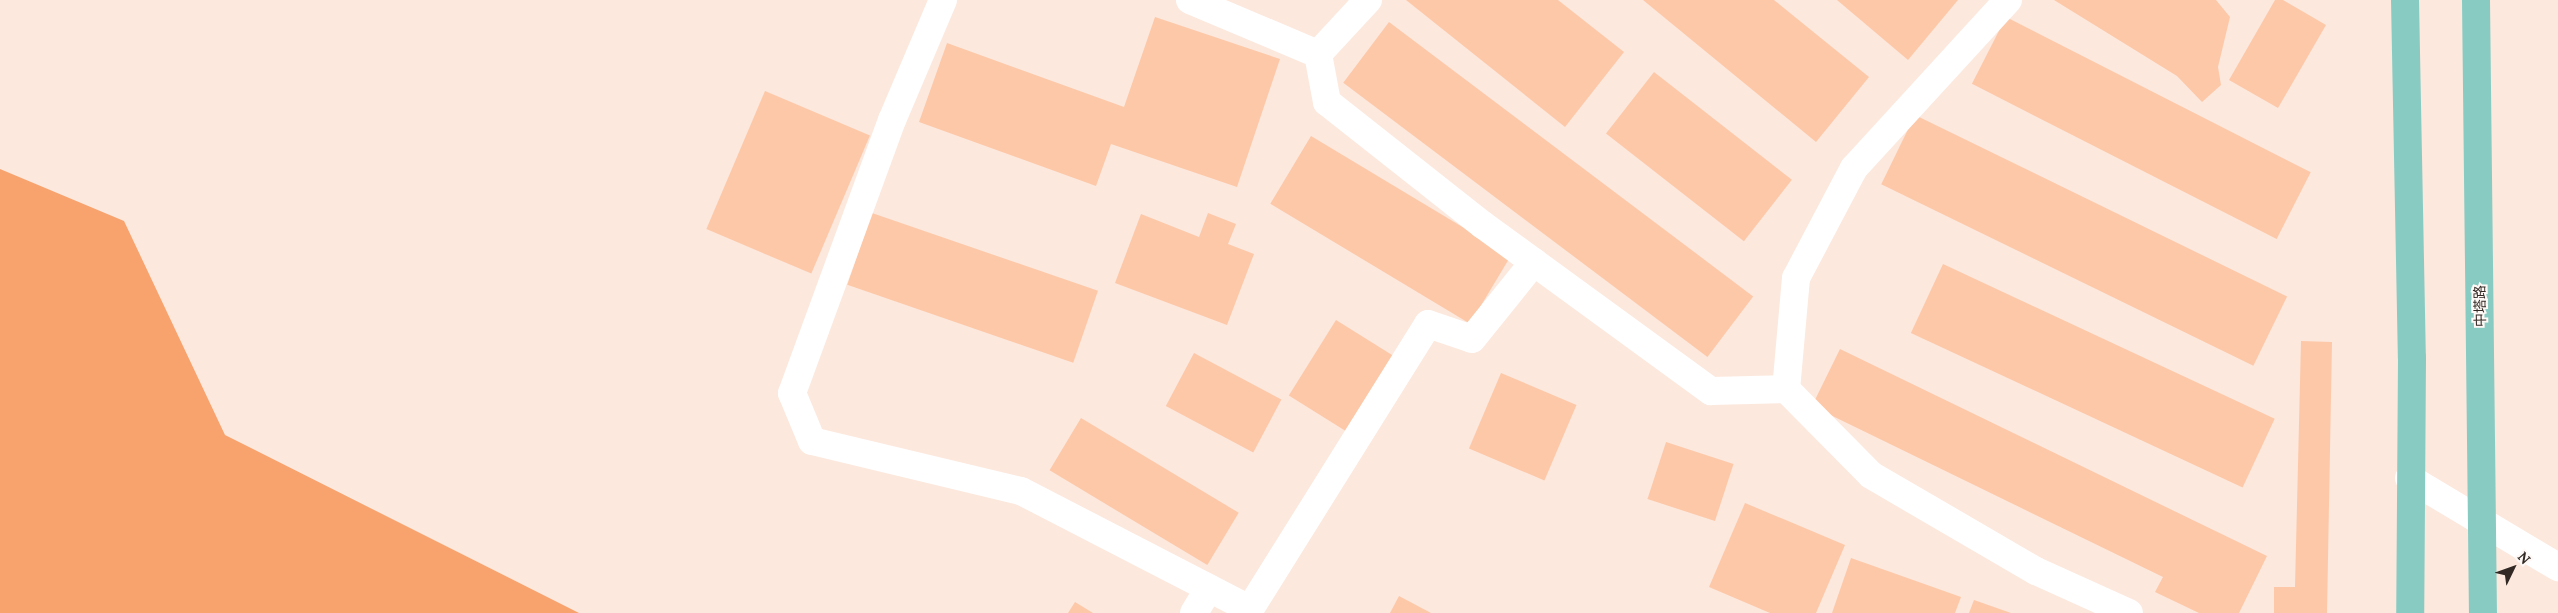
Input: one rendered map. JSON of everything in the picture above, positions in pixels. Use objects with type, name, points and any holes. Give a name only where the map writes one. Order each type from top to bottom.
[{"type":"main road","points":[[2404,0],[2412,358],[2409,478],[2410,613]]},
{"type":"main road","name":"中塔路","points":[[2476,0],[2483,613]]},
{"type":"street","points":[[944,0],[892,120],[792,393],[812,441],[1021,491],[1251,611],[1428,324],[1472,339],[1534,262]]},
{"type":"street","points":[[1190,0],[1318,54]]},
{"type":"street","points":[[1318,54],[1368,0]]},
{"type":"street","points":[[1786,389],[1796,278],[1854,168],[2008,0]]},
{"type":"street","points":[[1318,54],[1327,102],[1534,262],[1711,390],[1786,389],[1870,475],[2036,571],[2129,613]]},
{"type":"street","points":[[2409,478],[2558,567]]},
{"type":"street","points":[[1194,613],[1209,588]]},
{"type":"shaded area","points":[[0,169],[124,221],[225,435],[579,613],[0,613]]},
{"type":"building","points":[[1406,0],[1558,0],[1624,52],[1565,127]]},
{"type":"building","points":[[1643,0],[1774,0],[1869,77],[1816,142]]},
{"type":"building","points":[[1837,0],[1958,0],[1908,60]]},
{"type":"building","points":[[2054,0],[2216,0],[2230,17],[2218,67],[2221,85],[2202,102],[2177,76]]},
{"type":"building","points":[[2275,0],[2283,0],[2326,25],[2278,108],[2229,80]]},
{"type":"building","points":[[1155,17],[1280,59],[1237,187],[1111,144],[1096,186],[919,122],[947,43],[1124,107]]},
{"type":"building","points":[[2006,17],[2311,172],[2277,239],[1972,84]]},
{"type":"building","points":[[1389,22],[1753,296],[1707,357],[1343,83]]},
{"type":"building","points":[[1654,72],[1792,180],[1744,241],[1606,133]]},
{"type":"building","points":[[765,91],[870,136],[811,274],[706,229]]},
{"type":"building","points":[[1915,115],[2287,296],[2253,366],[1881,184]]},
{"type":"building","points":[[1311,136],[1511,256],[1470,324],[1270,204]]},
{"type":"building","points":[[872,213],[1098,291],[1073,363],[847,285]]},
{"type":"building","points":[[1208,213],[1236,224],[1228,244],[1254,254],[1227,325],[1115,283],[1141,214],[1199,237]]},
{"type":"building","points":[[1943,264],[2275,419],[2243,488],[1911,333]]},
{"type":"building","points":[[1336,320],[1393,356],[1346,431],[1289,395]]},
{"type":"building","points":[[2301,341],[2332,342],[2327,613],[2274,613],[2274,587],[2295,587]]},
{"type":"building","points":[[1840,349],[2267,556],[2239,613],[2199,613],[2155,592],[2163,577],[1812,406]]},
{"type":"building","points":[[1194,353],[1281,399],[1253,452],[1166,406]]},
{"type":"building","points":[[1501,373],[1576,405],[1544,481],[1469,448]]},
{"type":"building","points":[[1081,418],[1239,513],[1207,565],[1050,470]]},
{"type":"building","points":[[1666,442],[1734,464],[1715,521],[1647,499]]},
{"type":"building","points":[[1745,503],[1845,545],[1816,613],[1770,613],[1709,587]]},
{"type":"building","points":[[1851,558],[1961,597],[1955,613],[1832,613]]},
{"type":"building","points":[[1399,596],[1431,613],[1390,613]]},
{"type":"building","points":[[1974,600],[2011,613],[1969,613]]},
{"type":"building","points":[[1075,602],[1093,613],[1068,613]]}]
